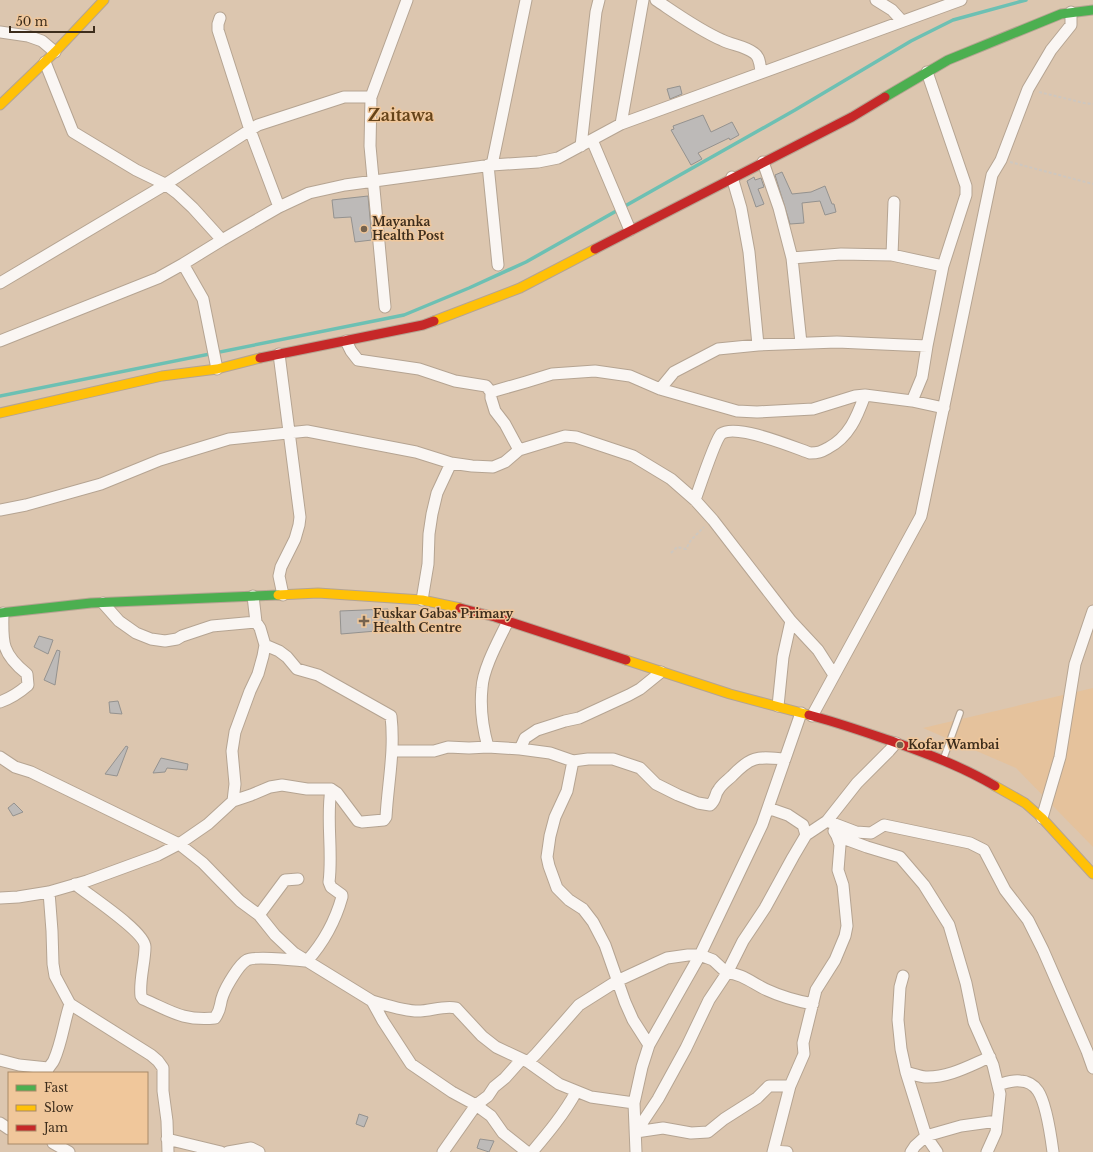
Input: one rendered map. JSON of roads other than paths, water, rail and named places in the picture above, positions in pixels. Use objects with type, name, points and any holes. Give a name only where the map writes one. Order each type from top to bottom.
[{"type":"street","points":[[0,105],[55,52],[104,0]]},
{"type":"street","points":[[385,307],[370,146],[371,97],[407,0]]},
{"type":"street","points":[[498,265],[490,165],[526,0]]},
{"type":"street","points":[[581,146],[596,12],[599,0]]},
{"type":"street","points":[[621,124],[643,0]]},
{"type":"street","points":[[656,0],[702,30],[723,41],[740,46],[755,53],[759,60],[761,72]]},
{"type":"street","points":[[876,0],[892,10],[902,21]]},
{"type":"street","points":[[0,341],[158,278],[279,207],[309,193],[345,185],[490,165],[538,162],[558,158],[621,124],[961,0]]},
{"type":"street","points":[[0,413],[162,376],[423,325],[520,288],[628,226],[763,162],[852,116],[948,60],[1061,14],[1092,7]]},
{"type":"street","points":[[636,1152],[634,1103],[642,1067],[649,1045],[700,955],[762,825],[785,759],[806,714],[834,675],[921,516],[992,175],[1001,160],[1028,89],[1051,50],[1071,25],[1071,12]]},
{"type":"street","points":[[220,18],[218,30],[250,130],[279,207]]},
{"type":"street","points":[[0,32],[28,36],[42,41],[55,52]]},
{"type":"street","points":[[45,62],[73,132],[136,170],[165,184],[193,208],[222,240]]},
{"type":"street","points":[[912,401],[922,377],[943,266],[966,196],[966,186],[927,72]]},
{"type":"street","points":[[0,283],[165,184],[250,130],[280,118],[344,97],[371,97]]},
{"type":"street","points":[[592,140],[628,226]]},
{"type":"street","points":[[763,162],[779,208],[792,258],[801,343]]},
{"type":"street","points":[[732,177],[741,208],[749,252],[758,345]]},
{"type":"street","points":[[892,255],[894,202]]},
{"type":"street","points":[[792,258],[841,254],[892,255],[943,266]]},
{"type":"street","points":[[183,264],[203,299],[216,365]]},
{"type":"street","points":[[346,341],[358,360],[419,369],[455,381],[484,385],[491,392],[491,398],[496,411],[519,450]]},
{"type":"street","points":[[660,389],[674,372],[718,349],[758,345],[837,342],[927,346]]},
{"type":"street","points":[[279,354],[288,433],[300,516],[295,539],[281,567],[280,576],[283,595]]},
{"type":"street","points":[[491,392],[552,374],[595,371],[630,376],[660,389],[737,411],[756,412],[812,409],[855,396],[865,395],[912,401],[944,408]]},
{"type":"street","points":[[695,500],[709,462],[722,434],[726,432],[738,432],[756,434],[804,451],[818,453],[835,444],[847,434],[857,416],[865,395]]},
{"type":"street","points":[[0,510],[26,505],[101,484],[160,460],[229,439],[307,432],[408,450],[451,463],[493,467],[505,462],[519,450],[565,436],[576,437],[633,456],[671,479],[695,500],[713,520],[791,621],[818,650],[834,675]]},
{"type":"street","points":[[422,600],[428,564],[429,534],[432,514],[438,493],[451,463]]},
{"type":"street","points":[[0,702],[19,693],[28,685],[27,674],[15,665],[6,652],[3,635],[2,613],[103,603],[318,593],[422,600],[508,621],[730,694],[840,723],[943,760],[977,775],[1025,803],[1042,818],[1093,874]]},
{"type":"street","points":[[233,801],[235,784],[232,750],[235,732],[258,674],[265,645],[260,628],[256,622],[253,596]]},
{"type":"street","points":[[103,603],[118,621],[136,633],[151,640],[165,641],[177,639],[212,626],[256,622]]},
{"type":"street","points":[[1042,818],[1060,757],[1075,664],[1093,611]]},
{"type":"street","points":[[488,747],[483,717],[482,687],[491,659],[508,621]]},
{"type":"street","points":[[778,706],[783,657],[791,621]]},
{"type":"street","points":[[0,898],[49,892],[122,869],[150,858],[179,844],[208,824],[233,801],[270,787],[282,785],[307,789],[331,789],[338,793],[358,821],[384,820],[386,817],[393,751],[391,716],[318,675],[297,669],[287,657],[279,651],[265,645]]},
{"type":"street","points":[[520,749],[525,738],[537,730],[579,718],[629,695],[640,689],[661,672]]},
{"type":"street","points":[[636,1132],[658,1099],[686,1048],[709,1000],[727,973],[743,941],[765,908],[792,857],[806,836],[827,821],[857,783],[889,752],[896,743]]},
{"type":"street","points":[[393,751],[434,751],[448,747],[488,747],[520,749],[550,754],[573,761],[588,759],[613,759],[640,768],[656,784],[678,795],[698,803],[710,804],[715,800],[718,789],[752,759],[763,757],[785,759]]},
{"type":"street","points":[[0,757],[15,767],[31,772],[179,844],[204,863],[240,901],[259,915],[275,935],[294,953],[372,1001],[384,1005],[416,1011],[450,1007],[456,1008],[482,1036],[496,1048],[524,1061],[549,1078],[576,1092],[591,1097],[634,1103]]},
{"type":"street","points":[[573,761],[566,791],[555,817],[547,857],[549,866],[557,888],[569,900],[582,909],[593,922],[605,945],[617,981],[633,1020],[649,1045]]},
{"type":"street","points":[[307,961],[319,947],[330,929],[338,912],[342,898],[342,895],[331,887],[329,882],[331,848],[329,803],[331,789]]},
{"type":"street","points":[[768,808],[788,815],[803,825],[806,836]]},
{"type":"street","points":[[787,1152],[774,1151],[790,1086],[804,1054],[803,1043],[816,990],[836,960],[847,926],[843,885],[838,870],[840,845],[837,836],[827,821]]},
{"type":"street","points":[[827,821],[856,832],[871,833],[884,824],[970,843],[984,850],[1005,890],[1025,916],[1040,944],[1093,1068]]},
{"type":"street","points":[[837,836],[900,857],[924,884],[949,925],[966,983],[974,1022],[993,1064],[1000,1094],[996,1132],[987,1152]]},
{"type":"street","points":[[259,915],[285,880],[298,879]]},
{"type":"street","points":[[75,884],[123,920],[142,937],[146,945],[141,996],[143,999],[176,1015],[190,1018],[215,1018],[220,1011],[223,996],[230,981],[243,962],[249,958],[275,958],[307,961]]},
{"type":"street","points":[[49,892],[55,976],[70,1004],[151,1055],[161,1064],[163,1068],[168,1152]]},
{"type":"street","points":[[443,1152],[476,1105],[488,1096],[494,1087],[524,1061],[536,1054],[579,1005],[617,981],[667,958],[700,955],[713,960],[727,973],[734,973],[767,990],[791,999],[813,1004]]},
{"type":"street","points":[[903,976],[900,987],[898,1020],[901,1049],[906,1072],[926,1136],[937,1152]]},
{"type":"street","points":[[372,1001],[411,1064],[491,1116],[503,1133],[527,1152]]},
{"type":"street","points":[[0,1060],[47,1070],[57,1052],[70,1004]]},
{"type":"street","points":[[906,1072],[923,1076],[937,1077],[954,1072],[990,1057]]},
{"type":"street","points":[[998,1085],[1012,1081],[1021,1081],[1031,1084],[1038,1092],[1045,1111],[1053,1152]]},
{"type":"street","points":[[636,1132],[663,1128],[691,1133],[708,1132],[724,1119],[758,1098],[769,1086],[790,1086]]},
{"type":"street","points":[[532,1152],[569,1104],[576,1092]]},
{"type":"street","points":[[911,1152],[926,1136],[961,1126],[997,1121]]},
{"type":"street","points":[[167,1140],[221,1152]]},
{"type":"street","points":[[55,1144],[69,1152]]},
{"type":"street","points":[[228,1152],[251,1148],[259,1152]]},
{"type":"lane","points":[[943,760],[960,713]]},
{"type":"waterway","points":[[0,396],[404,315],[526,262],[795,110],[911,41],[953,20],[1026,0]]},
{"type":"place","name":"Mayanka Health Post","points":[[364,229]]},
{"type":"place","name":"Fuskar Gabas Primary Health Centre","points":[[364,621]]},
{"type":"place","name":"Kofar Wambai","points":[[900,745]]},
{"type":"district","name":"Zaitawa","points":[[401,115]]}]
